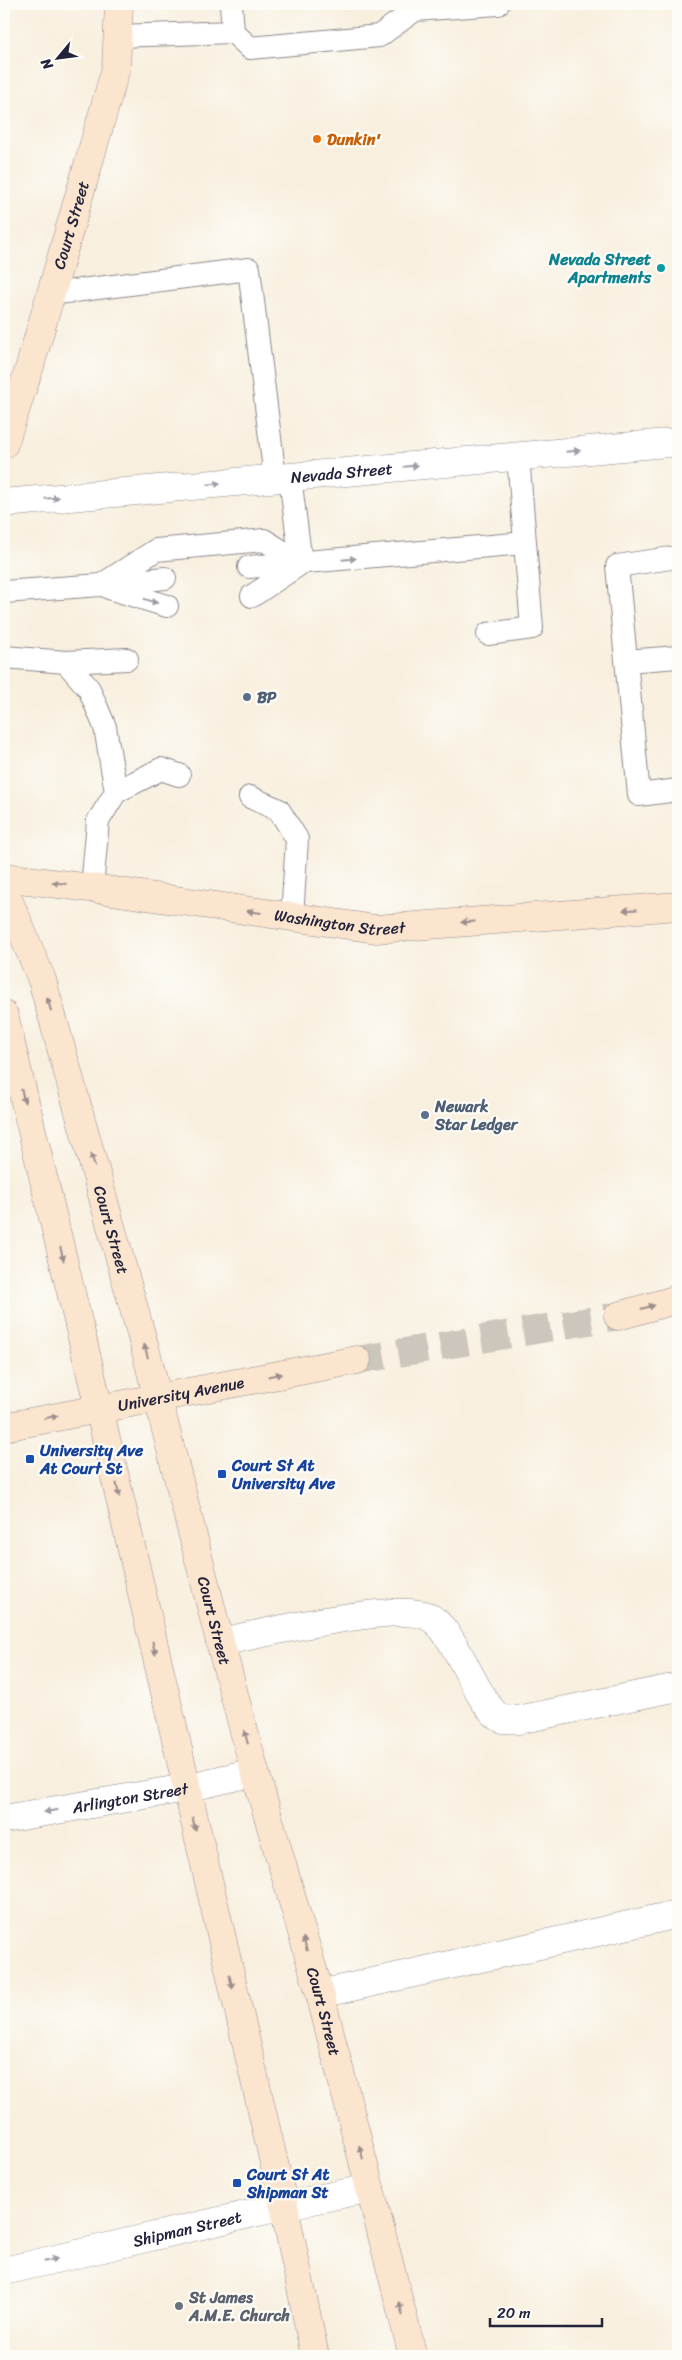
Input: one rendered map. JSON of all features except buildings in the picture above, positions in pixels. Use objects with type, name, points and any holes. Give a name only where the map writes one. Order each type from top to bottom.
[{"type":"street","name":"Court Street","points":[[4,444],[30,366],[116,68],[119,4]]},
{"type":"street","name":"Nevada Street","points":[[4,503],[678,442]]},
{"type":"street","name":"Washington Street","points":[[4,877],[376,929],[678,906]]},
{"type":"street","name":"Court Street","points":[[4,889],[42,980],[159,1398],[220,1642],[255,1772],[320,1994],[413,2356]]},
{"type":"street","points":[[4,1015],[99,1408],[284,2206],[315,2356]]},
{"type":"street","points":[[618,1316],[678,1299]]},
{"type":"street","name":"University Avenue","points":[[4,1426],[357,1360]]},
{"type":"street","points":[[220,1642],[337,1620],[410,1611],[429,1616],[447,1635],[491,1710],[503,1719],[518,1720],[678,1687]]},
{"type":"street","name":"Arlington Street","points":[[4,1819],[186,1788],[255,1772]]},
{"type":"street","points":[[320,1994],[678,1914]]},
{"type":"street","name":"Shipman Street","points":[[4,2271],[370,2188]]},
{"type":"lane","points":[[231,4],[233,32],[250,48],[379,36],[415,10],[498,4]]},
{"type":"lane","points":[[118,36],[233,32]]},
{"type":"lane","points":[[50,294],[248,269],[283,477],[300,563]]},
{"type":"lane","points":[[488,634],[532,628],[518,456]]},
{"type":"lane","points":[[101,586],[156,550],[264,540],[300,563]]},
{"type":"lane","points":[[249,567],[524,543]]},
{"type":"lane","points":[[678,557],[617,566],[639,795],[678,790]]},
{"type":"lane","points":[[252,596],[300,563]]},
{"type":"lane","points":[[4,592],[101,586],[165,578]]},
{"type":"lane","points":[[101,586],[167,606]]},
{"type":"lane","points":[[4,657],[66,662],[127,659]]},
{"type":"lane","points":[[626,661],[678,657]]},
{"type":"lane","points":[[66,662],[89,689],[105,727],[116,792]]},
{"type":"lane","points":[[92,888],[98,821],[116,792],[161,769],[179,775]]},
{"type":"lane","points":[[250,797],[279,810],[297,839],[292,917]]},
{"type":"tunnel","points":[[357,1360],[618,1316]]},
{"type":"place","name":"Dunkin'","points":[[317,139]]},
{"type":"place","name":"Nevada Street Apartments","points":[[661,268]]},
{"type":"place","name":"BP","points":[[247,697]]},
{"type":"place","name":"Newark Star Ledger","points":[[425,1115]]},
{"type":"place","name":"University Ave At Court St","points":[[30,1459]]},
{"type":"place","name":"Court St At University Ave","points":[[222,1474]]},
{"type":"place","name":"Court St At Shipman St","points":[[237,2183]]},
{"type":"place","name":"St James A.M.E. Church","points":[[179,2306]]}]
